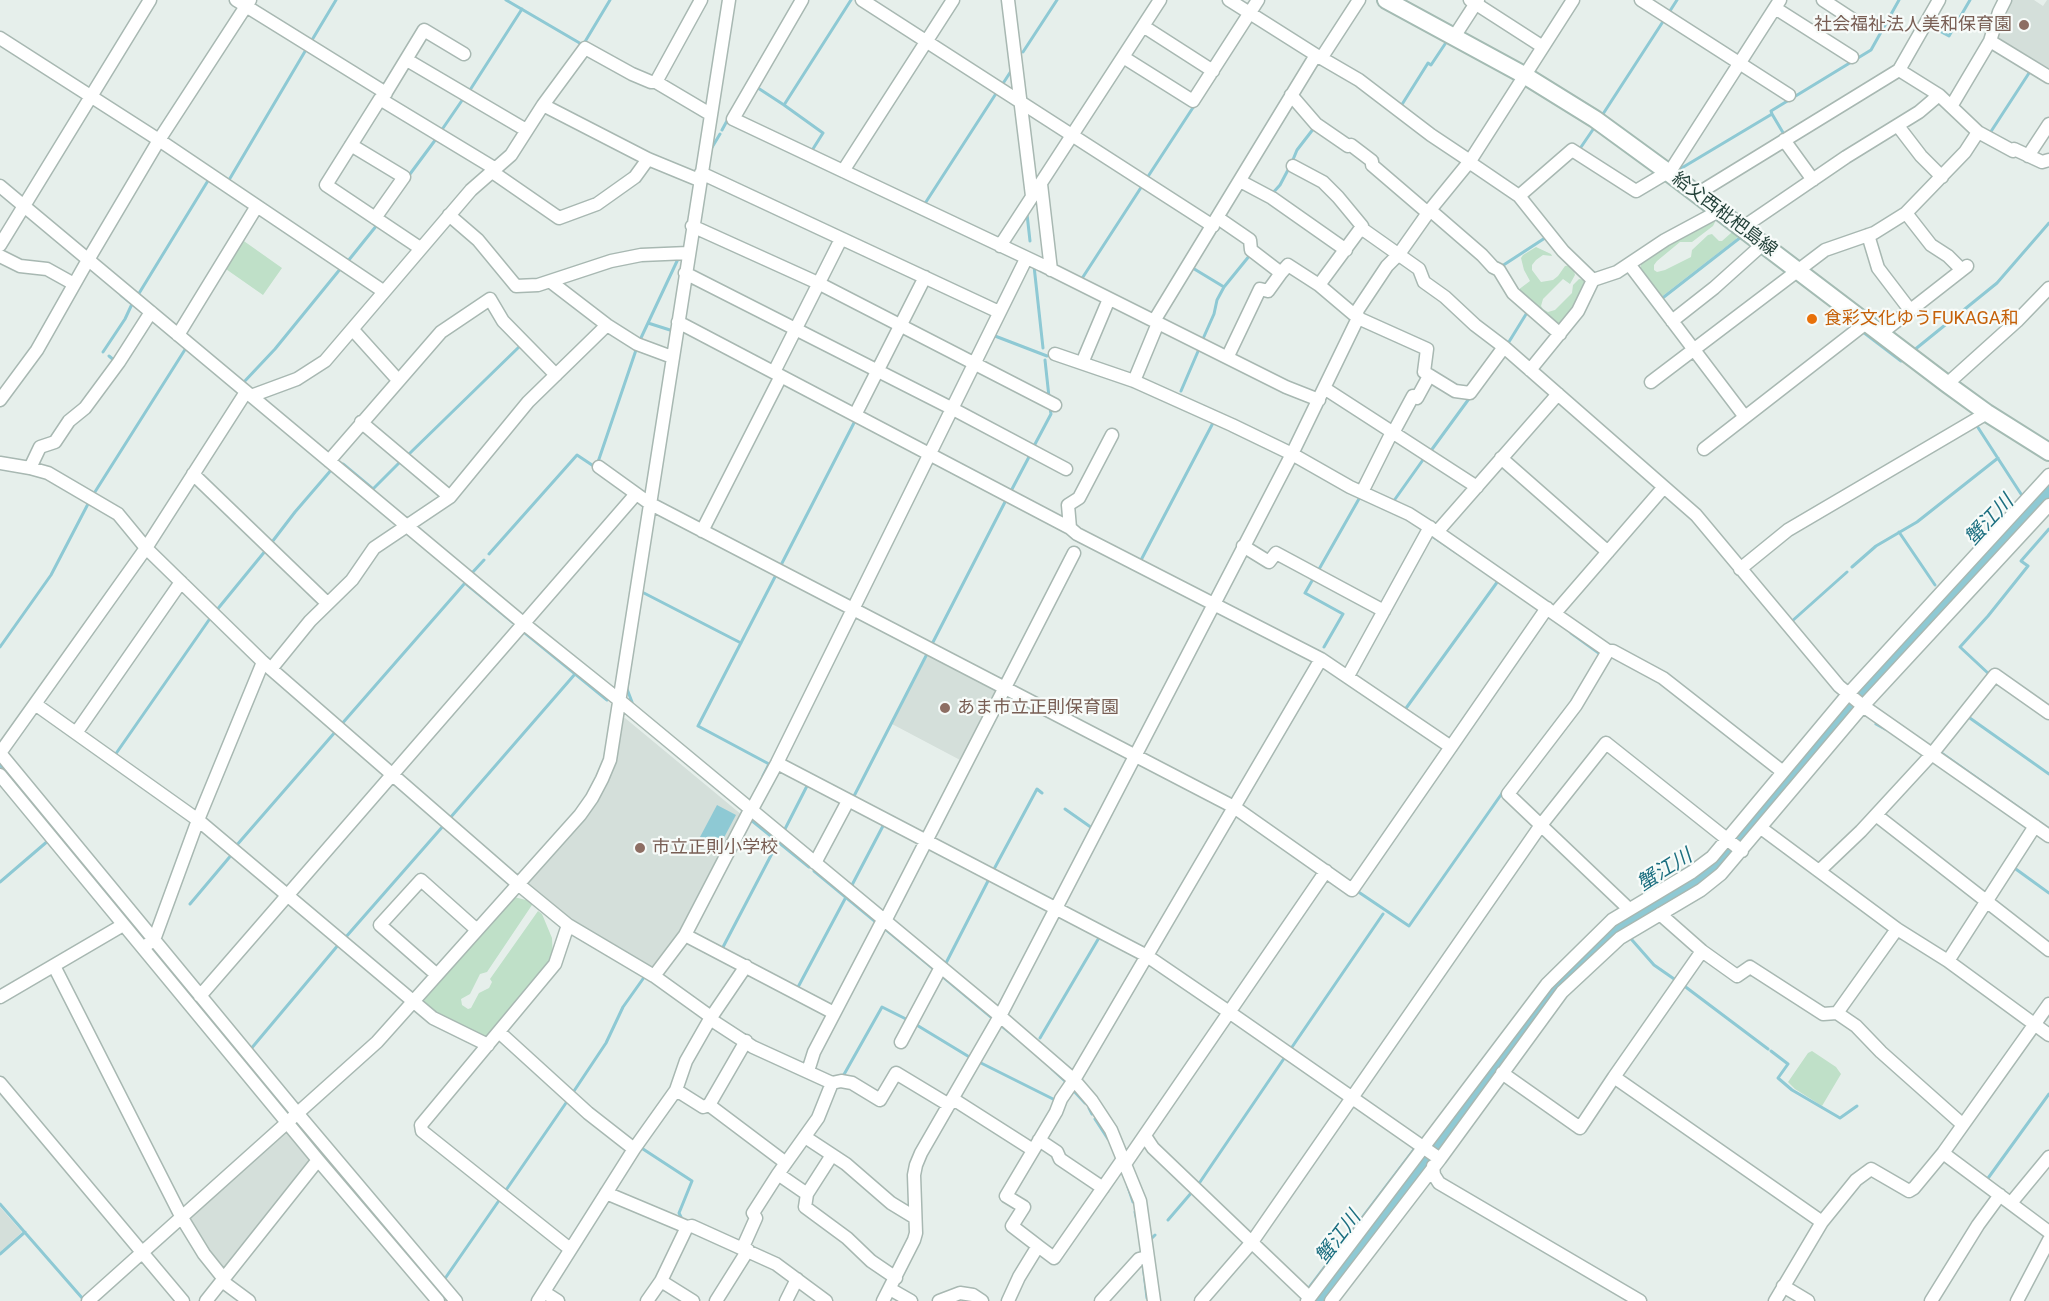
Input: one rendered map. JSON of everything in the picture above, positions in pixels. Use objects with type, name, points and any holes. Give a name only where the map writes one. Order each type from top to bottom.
[{"type":"main road","name":"給父西枇杷島線","points":[[1386,0],[1524,75],[1595,119],[1719,210],[1947,384],[1987,413],[2049,452]]},
{"type":"street","points":[[0,245],[150,0]]},
{"type":"street","points":[[656,82],[701,0]]},
{"type":"street","points":[[88,1301],[377,1042],[580,815],[602,779],[610,760],[729,0]]},
{"type":"street","points":[[802,0],[733,119],[1051,270],[1228,356],[1286,387],[1319,400]]},
{"type":"street","points":[[862,0],[1072,136],[1250,240],[1251,249],[1281,273]]},
{"type":"street","points":[[843,171],[953,0]]},
{"type":"street","points":[[1008,0],[1032,196]]},
{"type":"street","points":[[1000,246],[1160,0]]},
{"type":"street","points":[[1229,0],[1359,80],[1431,135],[1519,196],[1563,250],[1593,280]]},
{"type":"street","points":[[1123,57],[1193,101],[1258,0]]},
{"type":"street","points":[[1134,381],[1156,322],[1291,95],[1359,0]]},
{"type":"street","points":[[882,1301],[893,1284],[916,1233],[914,1217],[916,1165],[999,1016],[1292,454],[1358,318],[1357,311],[1387,266],[1399,254],[1470,161],[1573,0]]},
{"type":"street","points":[[1641,0],[1789,95]]},
{"type":"street","points":[[1823,0],[1852,19]]},
{"type":"street","points":[[1697,194],[1899,70],[1939,0]]},
{"type":"street","points":[[1952,105],[1990,41],[2005,0]]},
{"type":"street","points":[[1454,37],[1475,1],[1542,47]]},
{"type":"street","points":[[0,400],[37,350],[87,260],[245,2],[493,170],[559,218],[597,204],[635,177],[648,159]]},
{"type":"street","points":[[1519,196],[1572,150],[1636,191],[1668,172],[1777,4],[1852,57]]},
{"type":"street","points":[[1143,26],[1213,71]]},
{"type":"street","points":[[420,248],[326,185],[424,30],[464,54]]},
{"type":"street","points":[[0,38],[159,140],[383,291]]},
{"type":"street","points":[[1990,41],[2049,77]]},
{"type":"street","points":[[456,1301],[293,1118],[148,944],[0,753],[146,548],[193,474],[249,394],[297,379],[325,361],[471,190],[511,155],[543,105],[585,48],[632,74],[656,82],[710,114]]},
{"type":"street","points":[[407,60],[526,130]]},
{"type":"street","points":[[1899,70],[1939,94],[1978,132],[2013,151],[2014,149],[2042,162],[2049,160]]},
{"type":"street","points":[[1742,228],[1846,157],[1919,112],[1939,94]]},
{"type":"street","points":[[1291,95],[1316,124],[1372,161],[1372,165],[1482,255],[1492,267],[1499,270],[1513,293],[1560,334]]},
{"type":"street","points":[[543,105],[648,159],[700,177],[999,312]]},
{"type":"street","points":[[2028,156],[2049,124]]},
{"type":"street","points":[[1898,126],[1921,156],[1942,177]]},
{"type":"street","points":[[1651,382],[1825,250],[1868,235],[1906,213],[1965,152],[1978,132]]},
{"type":"street","points":[[1784,140],[1813,180]]},
{"type":"street","points":[[351,145],[404,177],[375,218]]},
{"type":"street","points":[[1293,166],[1323,182],[1362,226],[1361,228],[1419,269],[1425,282],[1504,347],[1696,515],[1839,686],[1863,706],[2049,836]]},
{"type":"street","points":[[1240,181],[1272,198],[1346,250]]},
{"type":"street","points":[[1041,184],[1051,270]]},
{"type":"street","points":[[0,186],[1074,1080],[1092,1101],[1111,1130],[1140,1201],[1154,1301]]},
{"type":"street","points":[[178,335],[257,206]]},
{"type":"street","points":[[1593,280],[1617,272],[1665,240],[1719,210]]},
{"type":"street","points":[[1880,334],[1964,268],[1931,245],[1906,213]]},
{"type":"street","points":[[449,215],[478,240],[516,286],[538,285],[611,261],[640,255],[688,253]]},
{"type":"street","points":[[692,225],[819,283],[1055,405]]},
{"type":"street","points":[[1319,285],[1361,228]]},
{"type":"street","points":[[1868,235],[1878,268],[1910,310]]},
{"type":"street","points":[[702,531],[777,374],[796,328],[841,239]]},
{"type":"street","points":[[1672,321],[1714,288],[1763,244]]},
{"type":"street","points":[[0,256],[20,266],[48,269],[74,284]]},
{"type":"street","points":[[654,976],[685,935],[777,763],[1026,259]]},
{"type":"street","points":[[1629,264],[1745,417]]},
{"type":"street","points":[[1228,356],[1260,289],[1268,291],[1288,265],[1319,285],[1358,318],[1427,349],[1424,372],[1455,391],[1470,393],[1504,347]]},
{"type":"street","points":[[685,273],[878,370],[1065,469]]},
{"type":"street","points":[[855,415],[925,277]]},
{"type":"street","points":[[1530,370],[1584,303],[1593,280]]},
{"type":"street","points":[[550,282],[607,325],[637,344],[672,357]]},
{"type":"street","points":[[1947,384],[2017,321],[2049,288]]},
{"type":"street","points":[[329,461],[441,332],[490,299],[503,321],[556,375]]},
{"type":"street","points":[[1082,363],[1109,299]]},
{"type":"street","points":[[30,468],[40,447],[55,442],[69,421],[85,408],[119,362],[151,312]]},
{"type":"street","points":[[678,322],[1070,528],[1077,534],[1321,659],[1451,747]]},
{"type":"street","points":[[1704,449],[1866,323]]},
{"type":"street","points":[[148,944],[198,820],[267,666],[352,580],[374,548],[450,497],[528,402],[607,325]]},
{"type":"street","points":[[353,330],[398,380]]},
{"type":"street","points":[[1055,354],[1134,381],[1232,424],[1409,514],[1608,651],[1663,678],[1783,772]]},
{"type":"street","points":[[1362,492],[1413,396],[1417,398],[1429,376]]},
{"type":"street","points":[[1324,388],[1477,487]]},
{"type":"street","points":[[1348,676],[1433,530],[1477,487],[1558,394]]},
{"type":"street","points":[[1740,569],[1788,530],[1987,413]]},
{"type":"street","points":[[361,422],[450,497]]},
{"type":"street","points":[[1070,528],[1068,505],[1079,498],[1112,435]]},
{"type":"street","points":[[1501,458],[1608,552]]},
{"type":"street","points":[[1,467],[30,468],[48,473],[118,514],[146,548],[267,666],[518,884],[567,925],[654,976],[753,1047],[832,1083],[842,1081],[852,1083],[880,1100],[897,1073],[1036,1145],[1057,1152],[1060,1159],[1103,1188]]},
{"type":"street","points":[[599,467],[649,503],[1234,807],[1352,890],[1451,747],[1551,610],[1608,552],[1664,487]]},
{"type":"street","points":[[193,474],[327,603]]},
{"type":"street","points":[[1145,1136],[1153,1148],[1308,1299],[1547,984],[1612,920],[1692,872],[1712,857],[1849,693],[2049,475]]},
{"type":"street","points":[[200,996],[636,494]]},
{"type":"street","points":[[1331,1301],[1562,992],[1620,938],[1701,890],[1721,874],[1863,706],[2049,505]]},
{"type":"street","points":[[1243,546],[1269,562],[1276,553],[1384,611]]},
{"type":"street","points":[[808,1071],[814,1052],[834,1013],[926,841],[1074,553]]},
{"type":"street","points":[[76,734],[181,582]]},
{"type":"street","points":[[1608,651],[1576,705],[1508,794],[1629,909]]},
{"type":"street","points":[[1321,659],[1074,1080],[1061,1098],[1056,1112],[1006,1196],[1024,1207],[1012,1226],[1054,1258],[1103,1188],[1145,1136],[1326,871]]},
{"type":"street","points":[[1819,871],[1932,754],[1995,675],[2049,713]]},
{"type":"street","points":[[35,704],[198,820],[433,1018],[488,1045]]},
{"type":"street","points":[[1201,1301],[1252,1242],[1541,825],[1606,743],[1741,851]]},
{"type":"street","points":[[777,763],[1147,956],[1352,1096],[1424,1147],[1437,1161]]},
{"type":"street","points":[[0,775],[123,925],[148,944],[200,996],[293,1118],[318,1160],[438,1301]]},
{"type":"street","points":[[815,863],[848,801]]},
{"type":"street","points":[[1876,814],[2049,950]]},
{"type":"street","points":[[1948,961],[2035,826]]},
{"type":"street","points":[[1761,828],[1897,929],[1948,961],[2049,1035]]},
{"type":"street","points":[[437,975],[380,925],[421,880],[477,930]]},
{"type":"street","points":[[1660,914],[1702,951],[1737,976],[1750,968],[1823,1014],[1837,1013],[1856,1026],[1881,1052],[1962,1124]]},
{"type":"street","points":[[0,997],[123,925]]},
{"type":"street","points":[[567,925],[555,964],[421,1125],[422,1131],[570,1250]]},
{"type":"street","points":[[1837,1013],[1897,929]]},
{"type":"street","points":[[685,935],[834,1013]]},
{"type":"street","points":[[1502,1073],[1580,1128],[1702,951]]},
{"type":"street","points":[[54,966],[182,1218],[223,1280],[249,1301]]},
{"type":"street","points":[[558,1301],[541,1296],[634,1149],[676,1090],[686,1061],[711,1018],[746,966]]},
{"type":"street","points":[[901,1042],[941,967]]},
{"type":"street","points":[[1774,1301],[1822,1222],[1856,1180],[1871,1169],[1909,1191],[1943,1153],[2049,1004]]},
{"type":"street","points":[[500,1032],[588,1113],[634,1149]]},
{"type":"street","points":[[676,1090],[704,1107],[709,1105],[746,1041]]},
{"type":"street","points":[[1614,1077],[1822,1222]]},
{"type":"street","points":[[0,1083],[183,1301]]},
{"type":"street","points":[[716,1301],[745,1249],[756,1218],[753,1213],[818,1118],[832,1083]]},
{"type":"street","points":[[709,1105],[786,1163]]},
{"type":"street","points":[[804,1137],[846,1164],[891,1203],[914,1217]]},
{"type":"street","points":[[1943,1153],[2049,1232]]},
{"type":"street","points":[[832,1155],[807,1194],[805,1207],[847,1238],[911,1301]]},
{"type":"street","points":[[2011,1203],[2049,1157]]},
{"type":"street","points":[[206,1301],[318,1160]]},
{"type":"street","points":[[1437,1161],[1434,1175],[1439,1183],[1640,1301]]},
{"type":"street","points":[[778,1174],[807,1194]]},
{"type":"street","points":[[606,1193],[687,1227],[692,1226],[776,1264],[826,1301]]},
{"type":"street","points":[[1931,1301],[1978,1225],[2000,1195]]},
{"type":"street","points":[[647,1301],[661,1281],[687,1227]]},
{"type":"street","points":[[2017,1301],[2049,1240]]},
{"type":"street","points":[[1008,1301],[1019,1277],[1038,1246]]},
{"type":"street","points":[[1101,1301],[1139,1258],[1147,1257]]},
{"type":"street","points":[[786,1301],[797,1278]]},
{"type":"street","points":[[661,1281],[693,1301]]},
{"type":"street","points":[[1783,1286],[1808,1301]]},
{"type":"street","points":[[939,1301],[960,1293],[973,1295],[982,1301]]},
{"type":"shaded area","name":"社会福祉法人美和保育園","points":[[2008,0],[2034,0],[2043,6],[2049,0],[2049,70],[1997,39]]},
{"type":"shaded area","name":"あま市立正則保育園","points":[[929,653],[997,688],[998,692],[962,761],[892,724]]},
{"type":"shaded area","name":"市立正則小学校","points":[[625,718],[742,815],[680,932],[653,970],[585,932],[527,887],[527,881],[589,812],[619,719]]},
{"type":"shaded area","points":[[288,1129],[313,1158],[222,1272],[189,1218]]},
{"type":"shaded area","points":[[0,1207],[22,1232],[0,1252]]},
{"type":"green space","points":[[1713,218],[1715,222],[1713,226],[1692,242],[1680,242],[1657,261],[1654,270],[1657,272],[1665,270],[1691,257],[1692,250],[1708,235],[1712,234],[1719,241],[1731,233],[1738,236],[1660,298],[1640,270],[1642,259]]},
{"type":"green space","points":[[241,239],[282,268],[263,295],[223,267]]},
{"type":"green space","points":[[1536,247],[1552,256],[1543,255],[1532,265],[1532,270],[1541,282],[1553,280],[1565,266],[1571,265],[1575,275],[1570,284],[1563,279],[1543,299],[1541,306],[1543,309],[1548,312],[1555,310],[1572,293],[1573,285],[1579,279],[1586,280],[1587,283],[1579,304],[1559,330],[1518,290],[1530,281],[1521,258]]},
{"type":"green space","points":[[514,897],[534,902],[487,972],[480,974],[470,994],[461,999],[462,1005],[468,1009],[471,1008],[479,993],[489,988],[492,982],[490,979],[538,911],[542,914],[552,938],[553,958],[486,1039],[436,1014],[421,1002]]},
{"type":"green space","points":[[1812,1051],[1836,1067],[1841,1074],[1822,1106],[1788,1082],[1808,1053]]},
{"type":"water","points":[[2049,480],[2049,499],[1861,700],[1721,867],[1700,884],[1621,930],[1558,989],[1327,1301],[1311,1301],[1550,985],[1614,923],[1694,874],[1848,698]]},
{"type":"water","points":[[717,805],[736,815],[719,847],[700,837]]},
{"type":"waterway","points":[[312,40],[336,0]]},
{"type":"waterway","points":[[506,0],[583,45],[610,0]]},
{"type":"waterway","points":[[811,152],[823,133],[784,105],[851,0]]},
{"type":"waterway","points":[[1023,52],[1057,0]]},
{"type":"waterway","points":[[1668,14],[1677,0]]},
{"type":"waterway","points":[[1772,114],[1771,111],[1871,50],[1899,0]]},
{"type":"waterway","points":[[1930,26],[1949,36],[1970,0]]},
{"type":"waterway","points":[[470,90],[522,9]]},
{"type":"waterway","points":[[1603,114],[1664,20]]},
{"type":"waterway","points":[[1401,106],[1428,63],[1431,65],[1445,44]]},
{"type":"waterway","points":[[229,180],[307,48]]},
{"type":"waterway","points":[[1002,85],[1013,68]]},
{"type":"waterway","points":[[1990,133],[2031,70]]},
{"type":"waterway","points":[[758,88],[784,105]]},
{"type":"waterway","points":[[924,205],[997,92]]},
{"type":"waterway","points":[[441,131],[463,99]]},
{"type":"waterway","points":[[1147,178],[1196,103]]},
{"type":"waterway","points":[[1680,169],[1772,114],[1785,136]]},
{"type":"waterway","points":[[722,130],[728,119]]},
{"type":"waterway","points":[[1292,162],[1297,150],[1314,128]]},
{"type":"waterway","points":[[1579,150],[1594,128]]},
{"type":"waterway","points":[[711,149],[720,134]]},
{"type":"waterway","points":[[410,174],[436,139]]},
{"type":"waterway","points":[[1271,195],[1280,185],[1289,168]]},
{"type":"waterway","points":[[138,295],[209,179]]},
{"type":"waterway","points":[[1081,280],[1142,186]]},
{"type":"waterway","points":[[1027,214],[1030,241]]},
{"type":"waterway","points":[[1913,351],[1997,283],[2049,223]]},
{"type":"waterway","points":[[348,261],[377,225]]},
{"type":"waterway","points":[[1502,266],[1548,236]]},
{"type":"waterway","points":[[1660,300],[1741,237]]},
{"type":"waterway","points":[[1202,341],[1224,287],[1250,255]]},
{"type":"waterway","points":[[640,340],[678,259]]},
{"type":"waterway","points":[[1034,266],[1043,348]]},
{"type":"waterway","points":[[1191,267],[1224,287]]},
{"type":"waterway","points":[[243,383],[275,349],[341,268]]},
{"type":"waterway","points":[[103,352],[132,304],[121,295]]},
{"type":"waterway","points":[[1507,345],[1528,311]]},
{"type":"waterway","points":[[648,323],[670,330]]},
{"type":"waterway","points":[[1863,332],[1901,361]]},
{"type":"waterway","points":[[995,336],[1047,356]]},
{"type":"waterway","points":[[408,455],[521,345]]},
{"type":"waterway","points":[[93,495],[186,348],[188,350]]},
{"type":"waterway","points":[[1181,391],[1199,349]]},
{"type":"waterway","points":[[598,462],[636,350]]},
{"type":"waterway","points":[[109,356],[115,361]]},
{"type":"waterway","points":[[1045,360],[1049,397]]},
{"type":"waterway","points":[[1430,452],[1471,396]]},
{"type":"waterway","points":[[1034,446],[1051,414],[1050,408]]},
{"type":"waterway","points":[[780,567],[856,419]]},
{"type":"waterway","points":[[1140,562],[1214,421]]},
{"type":"waterway","points":[[1977,426],[2021,494]]},
{"type":"waterway","points":[[489,554],[577,455],[595,467]]},
{"type":"waterway","points":[[1011,491],[1030,455]]},
{"type":"waterway","points":[[1393,502],[1425,457]]},
{"type":"waterway","points":[[1852,567],[1876,546],[1917,522],[1998,458]]},
{"type":"waterway","points":[[343,464],[373,489],[402,460]]},
{"type":"waterway","points":[[272,542],[332,469]]},
{"type":"waterway","points":[[1318,571],[1360,497]]},
{"type":"waterway","points":[[0,647],[51,575],[89,502]]},
{"type":"waterway","points":[[931,646],[1005,502]]},
{"type":"waterway","points":[[1990,675],[1960,647],[2028,566],[2021,561],[2049,529]]},
{"type":"waterway","points":[[1899,532],[1935,585]]},
{"type":"waterway","points":[[1432,536],[1457,553]]},
{"type":"waterway","points":[[216,611],[266,550]]},
{"type":"waterway","points":[[471,574],[484,560]]},
{"type":"waterway","points":[[1791,622],[1847,572]]},
{"type":"waterway","points":[[763,776],[769,764],[698,726],[777,573]]},
{"type":"waterway","points":[[1313,579],[1305,593],[1343,614],[1324,647]]},
{"type":"waterway","points":[[1404,711],[1498,581]]},
{"type":"waterway","points":[[340,726],[465,583],[516,625]]},
{"type":"waterway","points":[[642,592],[741,643]]},
{"type":"waterway","points":[[115,755],[211,617]]},
{"type":"waterway","points":[[525,633],[607,700]]},
{"type":"waterway","points":[[1571,633],[1600,654],[1599,657]]},
{"type":"waterway","points":[[853,798],[928,652]]},
{"type":"waterway","points":[[450,818],[575,674]]},
{"type":"waterway","points":[[628,681],[627,689],[632,702]]},
{"type":"waterway","points":[[1967,716],[2049,774]]},
{"type":"waterway","points":[[1876,724],[1885,729]]},
{"type":"waterway","points":[[236,846],[336,731]]},
{"type":"waterway","points":[[1942,749],[1940,752],[2049,829]]},
{"type":"waterway","points":[[0,765],[146,941]]},
{"type":"waterway","points":[[785,829],[808,784]]},
{"type":"waterway","points":[[993,871],[1037,789],[1042,793]]},
{"type":"waterway","points":[[1357,891],[1409,926],[1505,789]]},
{"type":"waterway","points":[[1065,809],[1092,828]]},
{"type":"waterway","points":[[751,820],[809,867]]},
{"type":"waterway","points":[[852,885],[884,824],[882,823]]},
{"type":"waterway","points":[[345,938],[444,825]]},
{"type":"waterway","points":[[0,882],[48,839]]},
{"type":"waterway","points":[[722,949],[778,842]]},
{"type":"waterway","points":[[190,904],[233,853]]},
{"type":"waterway","points":[[2013,867],[2049,893]]},
{"type":"waterway","points":[[814,871],[877,923]]},
{"type":"waterway","points":[[946,963],[989,879]]},
{"type":"waterway","points":[[797,989],[846,897]]},
{"type":"waterway","points":[[1290,1050],[1383,914]]},
{"type":"waterway","points":[[884,928],[935,970]]},
{"type":"waterway","points":[[1040,1038],[1100,936]]},
{"type":"waterway","points":[[1632,940],[1654,965],[1677,981]]},
{"type":"waterway","points":[[250,1050],[339,944]]},
{"type":"waterway","points":[[150,946],[240,1054]]},
{"type":"waterway","points":[[572,1094],[606,1043],[623,1007],[645,976]]},
{"type":"waterway","points":[[942,976],[991,1017]]},
{"type":"waterway","points":[[1683,985],[1768,1049]]},
{"type":"waterway","points":[[842,1078],[882,1007],[908,1020]]},
{"type":"waterway","points":[[916,1022],[915,1024],[971,1058]]},
{"type":"waterway","points":[[1003,1027],[1018,1039]]},
{"type":"waterway","points":[[1771,1051],[1788,1064],[1778,1078],[1792,1090],[1840,1118],[1857,1106]]},
{"type":"waterway","points":[[1198,1185],[1285,1057]]},
{"type":"waterway","points":[[979,1062],[1055,1100]]},
{"type":"waterway","points":[[1052,1069],[1066,1082]]},
{"type":"waterway","points":[[1072,1089],[1085,1103]]},
{"type":"waterway","points":[[1986,1181],[2049,1094]]},
{"type":"waterway","points":[[504,1193],[568,1100]]},
{"type":"waterway","points":[[1089,1108],[1092,1114]]},
{"type":"waterway","points":[[1095,1119],[1108,1139]]},
{"type":"waterway","name":"蟹江川","points":[[1308,1289],[1416,1147]]},
{"type":"waterway","points":[[643,1149],[692,1181],[679,1213],[682,1219]]},
{"type":"waterway","points":[[1128,1187],[1133,1202]]},
{"type":"waterway","points":[[1168,1220],[1192,1192]]},
{"type":"waterway","points":[[444,1280],[500,1199]]},
{"type":"waterway","points":[[0,1204],[83,1299]]},
{"type":"waterway","points":[[372,1210],[448,1301]]},
{"type":"waterway","points":[[1135,1212],[1137,1221]]},
{"type":"waterway","points":[[0,1254],[25,1232]]},
{"type":"waterway","points":[[1151,1239],[1155,1235]]},
{"type":"waterway","points":[[1143,1264],[1147,1298]]},
{"type":"place","name":"社会福祉法人美和保育園","points":[[2024,25]]},
{"type":"place","name":"食彩文化ゆうFUKAGA和","points":[[1812,319]]},
{"type":"place","name":"あま市立正則保育園","points":[[945,708]]},
{"type":"place","name":"市立正則小学校","points":[[640,848]]}]
